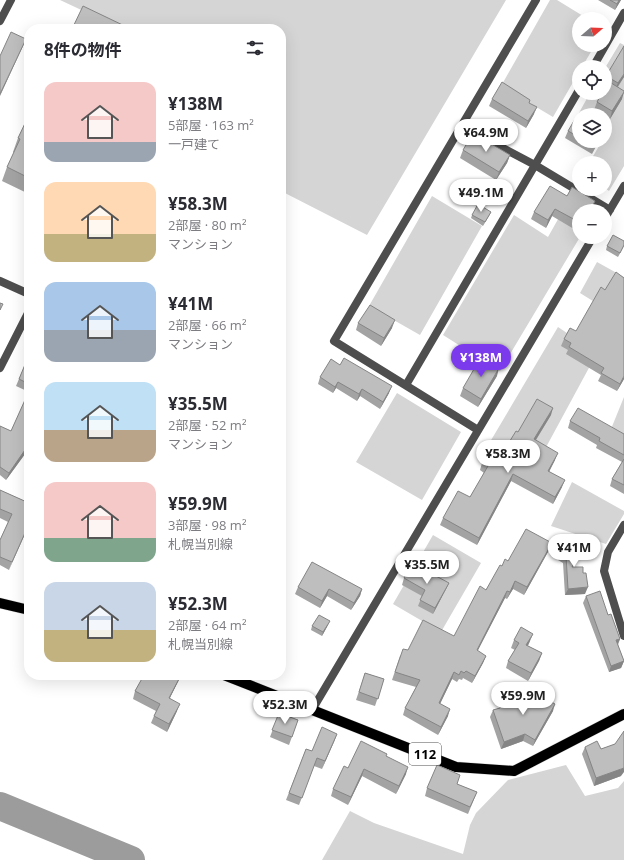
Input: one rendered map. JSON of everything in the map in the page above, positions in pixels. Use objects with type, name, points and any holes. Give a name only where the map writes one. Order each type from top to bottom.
[{"type":"main road","points":[[0,603],[24,609]]},
{"type":"main road","name":"112","points":[[237,680],[456,767],[514,771],[624,714]]},
{"type":"street","points":[[0,21],[10,0]]},
{"type":"street","points":[[478,430],[334,341],[536,0]]},
{"type":"street","points":[[597,60],[624,13]]},
{"type":"street","points":[[406,386],[573,100]]},
{"type":"street","points":[[462,126],[535,165],[600,204]]},
{"type":"street","points":[[612,207],[624,186]]},
{"type":"street","points":[[312,710],[589,244]]},
{"type":"street","points":[[0,281],[24,292]]},
{"type":"street","points":[[0,368],[24,321]]},
{"type":"street","points":[[624,525],[608,552],[604,571],[624,636]]},
{"type":"shaded area","points":[[60,0],[506,0],[367,235],[286,194],[286,24],[111,24]]},
{"type":"shaded area","points":[[550,0],[557,0],[577,12],[572,12],[572,52],[591,52],[586,60],[572,60],[572,84],[553,117],[501,86]]},
{"type":"shaded area","points":[[620,43],[624,45],[624,166],[612,186],[612,156],[593,156],[598,148],[612,148],[612,108],[582,108],[586,100],[612,100],[612,60],[610,60]]},
{"type":"shaded area","points":[[432,196],[482,226],[420,335],[369,306]]},
{"type":"shaded area","points":[[570,198],[574,204],[572,204],[572,244],[576,244],[500,371],[443,335],[514,215],[548,237]]},
{"type":"shaded area","points":[[597,262],[624,277],[624,304],[617,316],[580,293]]},
{"type":"shaded area","points":[[558,327],[597,353],[531,475],[487,447]]},
{"type":"shaded area","points":[[397,393],[461,432],[422,500],[356,462]]},
{"type":"shaded area","points":[[624,397],[624,436],[611,429]]},
{"type":"shaded area","points":[[572,482],[624,511],[624,514],[606,544],[551,526]]},
{"type":"shaded area","points":[[433,535],[481,563],[441,632],[393,604]]},
{"type":"shaded area","points":[[566,765],[585,796],[618,788],[624,781],[624,860],[322,860],[350,811],[374,823],[463,854],[470,825],[476,813],[508,780]]},
{"type":"building","points":[[610,0],[619,0],[617,4]]},
{"type":"building","points":[[83,6],[121,24],[74,24]]},
{"type":"building","points":[[11,32],[24,38],[24,43],[0,94],[0,56]]},
{"type":"building","points":[[624,46],[624,74],[618,83],[612,80],[612,66]]},
{"type":"building","points":[[502,82],[530,100],[529,103],[537,107],[528,121],[492,99]]},
{"type":"building","points":[[612,84],[624,91],[612,111],[612,108],[607,108],[597,102],[598,100],[612,100]]},
{"type":"building","points":[[572,124],[572,133],[568,131]]},
{"type":"building","points":[[24,125],[24,176],[7,167],[20,139],[18,138]]},
{"type":"building","points":[[473,133],[510,155],[499,172],[463,150]]},
{"type":"building","points":[[550,186],[567,196],[572,187],[572,196],[587,196],[595,201],[594,204],[572,204],[572,218],[555,209],[548,220],[534,212]]},
{"type":"building","points":[[478,204],[491,212],[485,222],[472,215]]},
{"type":"building","points":[[613,235],[624,241],[624,245],[620,253],[607,246],[608,244],[612,244]]},
{"type":"building","points":[[616,272],[624,278],[624,376],[620,384],[601,373],[604,368],[569,347],[571,343],[564,339],[570,328],[576,331],[601,287],[605,290]]},
{"type":"building","points":[[0,303],[3,304],[0,310]]},
{"type":"building","points":[[370,305],[395,320],[384,338],[358,323]]},
{"type":"building","points":[[481,357],[499,368],[481,399],[463,388]]},
{"type":"building","points":[[344,358],[392,386],[383,402],[362,389],[359,394],[338,382],[335,387],[320,377],[331,359],[340,365]]},
{"type":"building","points":[[24,367],[24,382],[19,379]]},
{"type":"building","points":[[537,399],[553,408],[534,439],[558,453],[548,471],[565,480],[555,497],[513,474],[479,538],[443,518],[458,491],[470,497],[488,466],[482,463],[494,442],[505,449],[516,431],[518,432]]},
{"type":"building","points":[[24,402],[24,451],[9,473],[0,467],[0,426],[11,431]]},
{"type":"building","points":[[578,408],[624,434],[624,455],[599,441],[600,438],[570,421]]},
{"type":"building","points":[[624,459],[624,485],[612,479]]},
{"type":"building","points":[[0,490],[24,501],[24,535],[12,562],[0,557],[0,540],[12,514],[0,509]]},
{"type":"building","points":[[526,529],[552,543],[527,587],[515,581],[510,592],[507,591],[477,650],[486,656],[475,676],[466,671],[464,673],[461,671],[459,675],[454,672],[439,703],[450,709],[441,727],[405,708],[420,680],[395,672],[403,649],[408,650],[423,620],[454,636],[480,586],[486,590],[500,565],[502,566],[505,559],[508,561]]},
{"type":"building","points":[[567,542],[581,550],[572,567],[583,567],[583,573],[586,573],[588,587],[568,589],[566,556],[560,554]]},
{"type":"building","points":[[312,562],[362,589],[354,603],[329,589],[322,601],[298,587]]},
{"type":"building","points":[[412,563],[449,583],[435,608],[420,600],[425,590],[404,578]]},
{"type":"building","points":[[600,591],[608,615],[611,614],[620,639],[616,640],[624,661],[611,666],[586,596]]},
{"type":"building","points":[[319,615],[330,621],[323,632],[312,626]]},
{"type":"building","points":[[521,627],[533,634],[526,645],[542,653],[531,673],[508,661],[519,643],[514,640]]},
{"type":"building","points":[[365,673],[384,679],[378,699],[359,692]]},
{"type":"building","points":[[141,680],[178,680],[169,698],[180,704],[169,724],[154,716],[160,704],[135,691]]},
{"type":"building","points":[[530,690],[555,704],[535,740],[525,734],[504,742],[493,710],[500,708],[509,691],[525,700]]},
{"type":"building","points":[[279,713],[298,720],[292,737],[272,730]]},
{"type":"building","points":[[322,727],[337,734],[325,761],[317,758],[302,798],[289,793],[306,749],[312,751]]},
{"type":"building","points":[[624,731],[624,768],[596,778],[585,747],[597,741],[601,749],[615,744]]},
{"type":"building","points":[[361,741],[387,754],[386,756],[408,767],[399,786],[364,769],[351,797],[333,789],[344,766],[348,768]]},
{"type":"building","points":[[437,765],[460,775],[457,784],[477,792],[470,807],[427,788]]},
{"type":"waterway","points":[[0,806],[131,860]]}]
